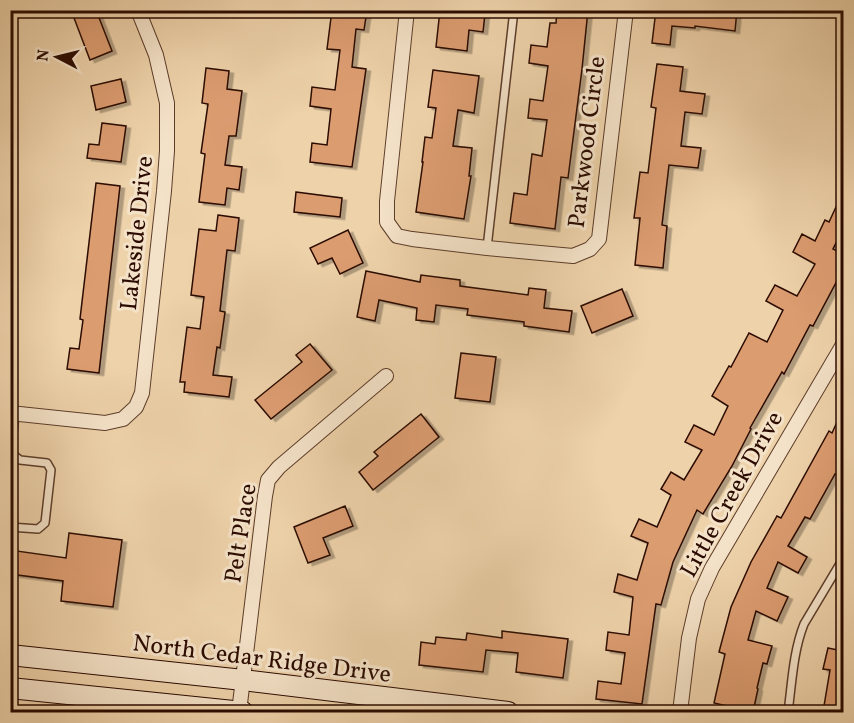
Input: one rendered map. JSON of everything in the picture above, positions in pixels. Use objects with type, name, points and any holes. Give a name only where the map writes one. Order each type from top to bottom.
[{"type":"main road","name":"North Cedar Ridge Drive","points":[[10,655],[508,712]]},
{"type":"main road","points":[[10,688],[89,705],[241,712]]},
{"type":"street","name":"Lakeside Drive","points":[[13,413],[105,423],[123,419],[136,407],[142,393],[164,191],[167,103],[156,55],[138,10]]},
{"type":"street","name":"Parkwood Circle","points":[[407,10],[387,201],[387,222],[397,236],[412,239],[573,256],[590,249],[599,239],[626,10]]},
{"type":"street","name":"Little Creek Drive","points":[[680,712],[689,638],[698,599],[712,568],[843,343]]},
{"type":"street","name":"Pelt Place","points":[[241,712],[268,480],[279,467],[386,376]]},
{"type":"lane","points":[[487,248],[514,10]]},
{"type":"lane","points":[[10,458],[13,413]]},
{"type":"lane","points":[[10,527],[38,530],[45,523],[51,470],[47,463],[20,460],[11,453]]},
{"type":"lane","points":[[788,712],[795,657],[804,624],[843,557]]},
{"type":"building","points":[[71,10],[96,10],[112,51],[90,60]]},
{"type":"building","points":[[332,10],[367,10],[364,30],[356,29],[352,67],[366,69],[352,167],[310,162],[312,143],[327,145],[331,109],[310,106],[312,87],[335,90],[340,50],[327,49]]},
{"type":"building","points":[[440,10],[485,14],[483,32],[469,30],[467,51],[436,47]]},
{"type":"building","points":[[557,10],[588,10],[568,178],[561,177],[555,229],[510,223],[514,193],[527,195],[532,154],[542,156],[547,120],[528,118],[530,99],[543,101],[548,66],[529,63],[531,45],[547,47],[550,23],[556,23]]},
{"type":"building","points":[[656,10],[737,10],[735,31],[695,26],[695,28],[672,26],[670,45],[652,43]]},
{"type":"building","points":[[657,64],[683,67],[680,91],[705,94],[702,114],[685,112],[681,146],[701,148],[698,168],[669,165],[662,225],[667,226],[663,268],[635,265],[640,218],[634,218],[640,172],[648,173],[656,108],[651,107]]},
{"type":"building","points":[[206,68],[229,71],[227,89],[242,91],[236,136],[229,136],[225,165],[242,167],[239,190],[227,188],[225,205],[199,202],[205,154],[201,153],[208,104],[202,103]]},
{"type":"building","points":[[433,70],[479,76],[474,113],[458,110],[453,146],[472,148],[469,176],[471,176],[464,219],[416,212],[425,137],[432,138],[436,108],[428,107]]},
{"type":"building","points":[[121,79],[126,102],[96,110],[91,86]]},
{"type":"building","points":[[102,123],[126,126],[121,162],[87,158],[89,144],[99,145]]},
{"type":"building","points":[[96,183],[120,186],[99,373],[67,369],[70,348],[79,349],[83,320],[80,319]]},
{"type":"building","points":[[296,192],[342,198],[340,217],[294,212]]},
{"type":"building","points":[[843,192],[843,229],[833,249],[843,254],[843,279],[839,277],[813,326],[810,325],[784,374],[782,372],[750,428],[732,466],[703,514],[697,510],[673,562],[661,605],[656,604],[642,704],[596,699],[598,681],[621,684],[625,653],[606,650],[608,632],[629,635],[633,597],[614,592],[618,574],[637,580],[648,543],[631,536],[639,519],[657,527],[671,495],[661,489],[671,472],[684,480],[702,450],[685,442],[694,425],[714,435],[728,406],[712,396],[749,333],[767,342],[783,310],[766,301],[775,285],[797,296],[815,264],[793,252],[802,234],[815,241],[825,220],[829,222]]},
{"type":"building","points":[[218,215],[239,218],[235,251],[227,250],[220,311],[225,312],[220,348],[217,347],[213,375],[232,377],[229,397],[184,392],[185,382],[180,382],[187,327],[200,329],[204,297],[191,295],[199,229],[216,231]]},
{"type":"building","points":[[348,230],[363,263],[340,274],[332,258],[318,264],[310,248]]},
{"type":"building","points":[[366,271],[420,282],[421,275],[460,280],[460,286],[528,295],[529,288],[546,290],[544,308],[572,311],[569,332],[524,326],[524,322],[467,315],[468,309],[436,305],[434,322],[416,320],[417,308],[379,300],[375,321],[357,317]]},
{"type":"building","points":[[622,289],[633,316],[592,333],[581,306]]},
{"type":"building","points":[[310,344],[332,370],[271,419],[255,400],[302,362],[296,355]]},
{"type":"building","points":[[461,353],[496,357],[490,402],[455,398]]},
{"type":"building","points":[[843,409],[843,461],[810,519],[805,517],[788,546],[807,557],[798,573],[778,562],[767,588],[788,597],[777,621],[756,611],[748,640],[772,646],[767,664],[763,663],[753,712],[714,703],[725,654],[719,652],[731,607],[751,562],[777,516],[781,518],[829,431],[832,433]]},
{"type":"building","points":[[421,414],[439,437],[373,490],[359,472],[378,456],[374,452]]},
{"type":"building","points":[[345,506],[353,526],[323,538],[330,555],[308,563],[294,527]]},
{"type":"building","points":[[69,533],[122,540],[113,607],[61,601],[63,581],[10,574],[10,550],[66,558]]},
{"type":"building","points":[[502,631],[568,639],[563,678],[516,672],[518,653],[486,650],[483,672],[419,665],[421,642],[435,644],[436,637],[466,640],[467,633],[502,638]]},
{"type":"building","points":[[828,648],[843,651],[843,712],[823,712],[830,670],[823,669]]}]
